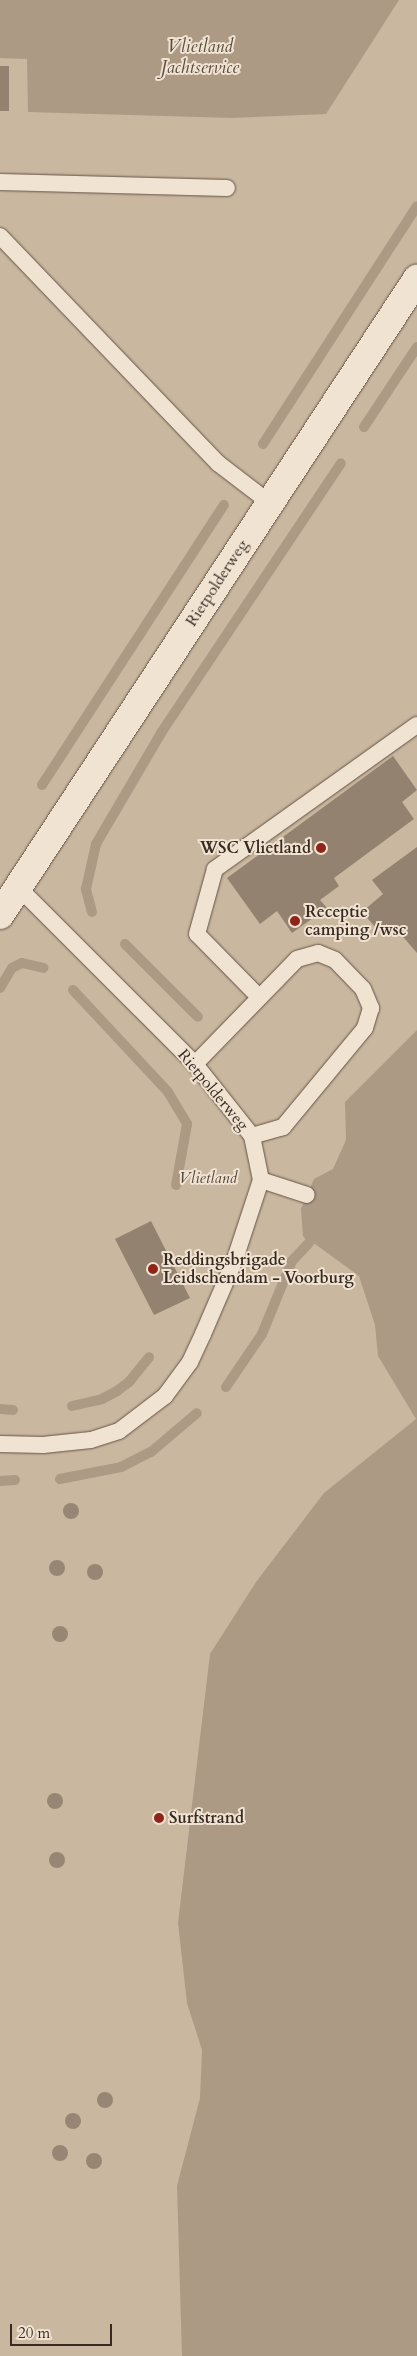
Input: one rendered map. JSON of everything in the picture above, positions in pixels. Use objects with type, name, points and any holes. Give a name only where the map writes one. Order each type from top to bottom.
[{"type":"street","name":"Rietpolderweg","points":[[0,915],[417,279]]},
{"type":"lane","points":[[0,182],[227,188]]},
{"type":"lane","points":[[0,236],[219,464],[270,503]]},
{"type":"lane","points":[[259,997],[197,934],[216,869],[417,725]]},
{"type":"lane","name":"Rietpolderweg","points":[[0,1444],[44,1445],[91,1440],[119,1431],[165,1396],[190,1362],[207,1325],[234,1262],[261,1180],[252,1136],[195,1064],[18,887]]},
{"type":"lane","points":[[195,1064],[298,959],[318,953],[335,960],[363,989],[371,1008],[364,1028],[283,1127],[252,1136]]},
{"type":"lane","points":[[261,1180],[307,1195]]},
{"type":"green space","name":"Vlietland","points":[[0,0],[417,0],[417,2356],[0,2356]]},
{"type":"water","name":"Vlietland Jachtservice","points":[[0,0],[399,0],[326,114],[232,118],[28,112],[27,59],[0,58]]},
{"type":"water","points":[[417,1030],[417,2356],[182,2356],[177,2186],[200,2098],[202,2050],[187,2003],[178,1923],[210,1654],[256,1582],[324,1493],[416,1419],[378,1356],[375,1325],[359,1276],[315,1244],[309,1243],[303,1236],[301,1209],[314,1179],[333,1169],[346,1140],[345,1102]]},
{"type":"building","points":[[0,66],[9,66],[9,111],[0,111]]},
{"type":"building","name":"WSC Vlietland","points":[[393,756],[417,790],[402,802],[414,819],[334,878],[339,886],[320,900],[327,908],[292,933],[277,911],[260,924],[227,878]]},
{"type":"building","points":[[417,847],[417,953],[398,931],[385,932],[380,926],[377,929],[362,912],[383,894],[372,880]]},
{"type":"building","name":"Reddingsbrigade Leidschendam - Voorburg","points":[[151,1221],[190,1298],[154,1315],[115,1239]]},
{"type":"waterway","points":[[263,444],[417,206]]},
{"type":"waterway","points":[[364,427],[417,347]]},
{"type":"waterway","points":[[92,912],[86,889],[96,844],[161,733],[341,463]]},
{"type":"waterway","points":[[42,785],[224,505]]},
{"type":"waterway","points":[[125,944],[198,1017]]},
{"type":"waterway","points":[[0,988],[12,968],[22,963],[43,968]]},
{"type":"waterway","points":[[73,990],[168,1092],[187,1124],[176,1185]]},
{"type":"waterway","points":[[226,1387],[262,1334],[292,1261],[309,1243]]},
{"type":"waterway","points":[[72,1406],[102,1399],[117,1391],[129,1382],[149,1357]]},
{"type":"waterway","points":[[0,1409],[13,1410]]},
{"type":"waterway","points":[[60,1479],[121,1467],[151,1452],[197,1413]]},
{"type":"waterway","points":[[0,1481],[15,1480]]},
{"type":"place","name":"WSC Vlietland","points":[[321,848]]},
{"type":"place","name":"Receptie camping /wsc","points":[[295,921]]},
{"type":"place","name":"Reddingsbrigade Leidschendam - Voorburg","points":[[153,1269]]},
{"type":"place","name":"Surfstrand","points":[[159,1818]]}]
